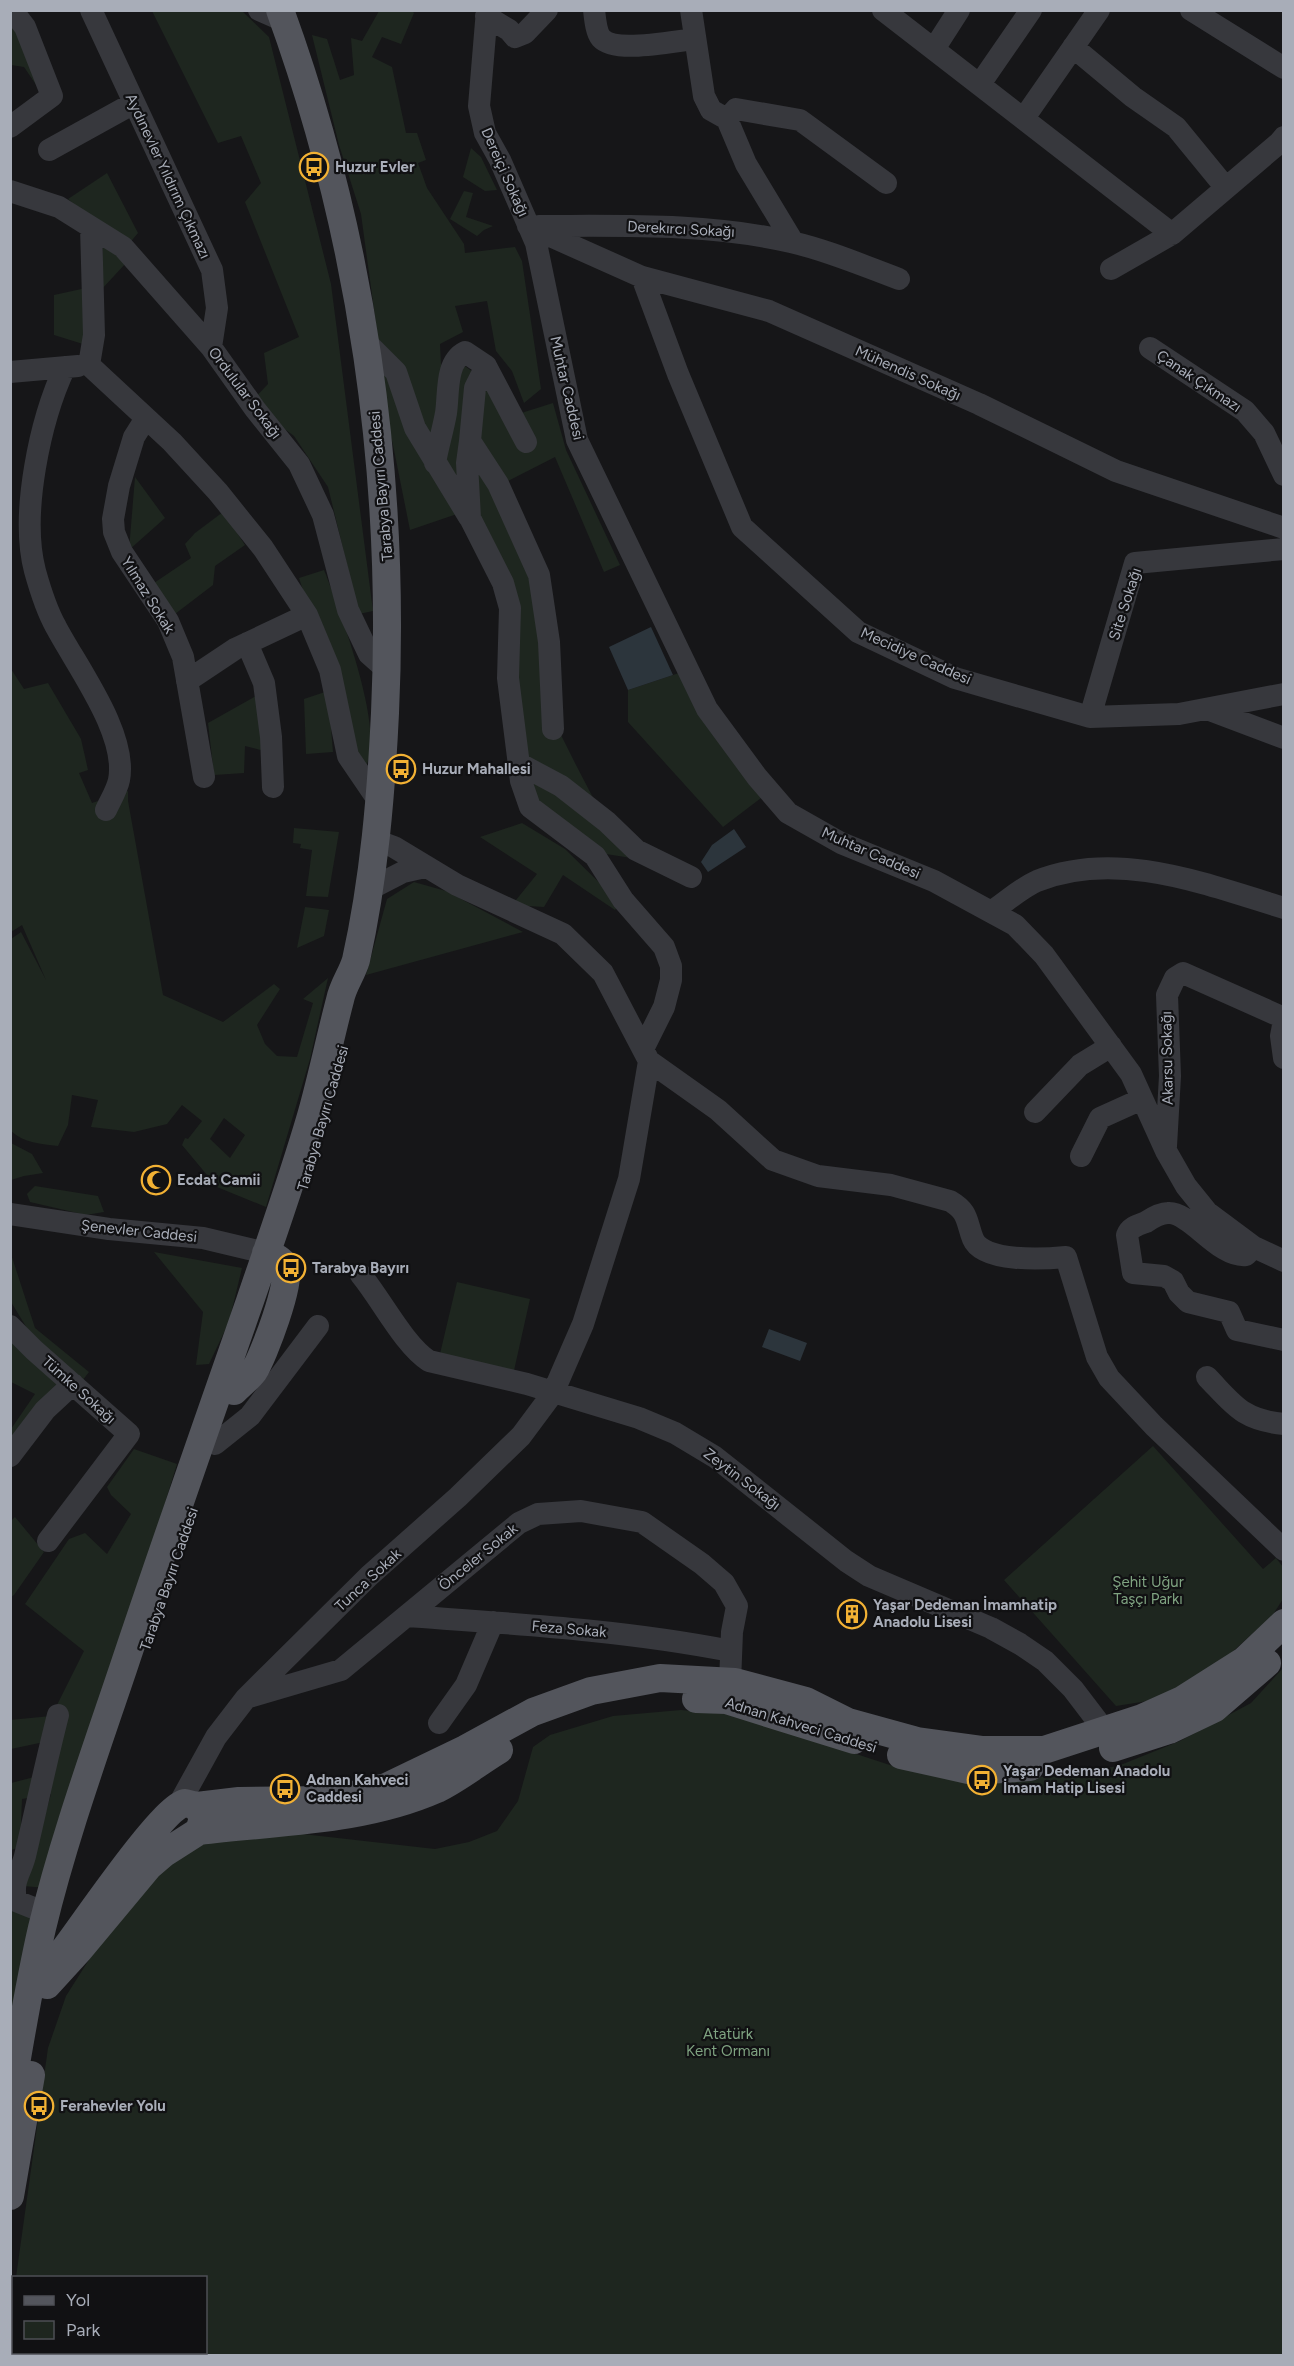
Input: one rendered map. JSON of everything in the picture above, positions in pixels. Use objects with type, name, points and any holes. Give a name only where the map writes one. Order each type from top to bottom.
[{"type":"main road","name":"Tarabya Bayırı Caddesi","points":[[65,1914],[151,1584],[273,1256],[284,1206],[312,1111],[342,990],[354,970],[380,802],[389,621],[380,450],[365,341],[345,234],[329,167],[303,75],[274,14]]},
{"type":"main road","name":"Tarabya Bayırı Caddesi","points":[[10,2098],[43,1977],[65,1914],[160,1604],[234,1391],[255,1369],[287,1281],[285,1266],[273,1256]]},
{"type":"main road","name":"Adnan Kahveci Caddesi","points":[[188,1816],[239,1801],[332,1800],[386,1786],[465,1749],[532,1712],[591,1691],[660,1678],[730,1682],[806,1701],[848,1722],[917,1741],[983,1750],[1044,1750],[1142,1718],[1182,1700],[1245,1660],[1284,1623]]},
{"type":"main road","name":"Adnan Kahveci Caddesi","points":[[188,1816],[353,1815],[384,1809],[439,1788],[519,1738],[583,1711],[638,1697],[726,1700],[908,1757],[973,1771],[1040,1767],[1169,1730],[1215,1708],[1284,1646]]},
{"type":"main road","points":[[43,1977],[65,1914],[148,1836],[188,1816]]},
{"type":"main road","points":[[43,1977],[79,1950],[188,1816]]},
{"type":"main road","name":"Tarabya Bayırı Caddesi","points":[[10,2196],[43,1977]]},
{"type":"street","points":[[10,127],[52,96],[25,27],[12,10]]},
{"type":"street","name":"Aydınevler Yıldırım Çıkmazı","points":[[92,10],[212,270],[217,308],[211,347]]},
{"type":"street","points":[[487,14],[515,37],[525,33],[547,10]]},
{"type":"street","points":[[594,10],[599,37],[610,45],[632,46],[695,39]]},
{"type":"street","points":[[692,10],[704,96],[711,110],[727,119],[746,164],[793,242]]},
{"type":"street","points":[[883,10],[1172,234]]},
{"type":"street","points":[[934,49],[960,10]]},
{"type":"street","points":[[980,84],[1031,10]]},
{"type":"street","points":[[1023,118],[1099,10]]},
{"type":"street","points":[[1191,10],[1284,68]]},
{"type":"street","name":"Dereiçi Sokağı","points":[[487,14],[479,106],[485,133],[500,160],[528,226]]},
{"type":"street","points":[[1074,47],[1133,97],[1176,127],[1226,188]]},
{"type":"street","points":[[49,150],[134,103]]},
{"type":"street","points":[[727,119],[736,109],[800,120],[886,183]]},
{"type":"street","points":[[1111,269],[1172,234],[1284,137]]},
{"type":"street","name":"Ordulular Sokağı","points":[[10,190],[58,207],[123,247],[211,347],[255,409],[299,464],[324,515],[348,610],[369,654],[387,670]]},
{"type":"street","points":[[89,365],[94,335],[91,226]]},
{"type":"street","name":"Derekırcı Sokağı","points":[[528,226],[625,226],[724,230],[793,242],[899,279]]},
{"type":"street","name":"Mühendis Sokağı","points":[[528,226],[642,277],[769,311],[979,404],[1116,471],[1284,528]]},
{"type":"street","name":"Muhtar Caddesi","points":[[528,226],[536,243],[577,440],[707,709],[757,777],[788,813],[841,843],[934,881],[1015,925],[1044,955],[1131,1074],[1166,1151],[1186,1186],[1207,1212],[1254,1247],[1284,1261]]},
{"type":"street","name":"Mecidiye Caddesi","points":[[642,277],[678,374],[742,527],[858,632],[955,678],[1090,717],[1179,714],[1284,694]]},
{"type":"street","name":"Tunca Sokak","points":[[188,1816],[196,1777],[216,1737],[246,1698],[369,1576],[458,1497],[521,1436],[553,1393],[583,1324],[629,1179],[646,1055],[664,1007],[671,980],[671,966],[664,947],[623,900],[595,856],[530,807],[521,781],[518,763],[508,678],[510,608],[503,583],[470,518],[415,428],[396,372],[365,341]]},
{"type":"street","name":"Çanak Çıkmazı","points":[[1150,348],[1245,411],[1264,433],[1284,475]]},
{"type":"street","points":[[435,463],[446,411],[448,384],[455,361],[465,352],[486,366],[526,442]]},
{"type":"street","points":[[10,372],[89,365],[172,442],[218,492],[263,548],[307,615],[330,670],[348,756],[380,802]]},
{"type":"street","points":[[470,518],[467,463],[475,388],[486,366]]},
{"type":"street","points":[[65,367],[39,446],[30,538],[35,571],[54,624],[103,708],[118,754],[119,781],[106,810]]},
{"type":"street","name":"Yılmaz Sokak","points":[[146,417],[134,437],[119,486],[113,519],[114,532],[122,552],[168,621],[183,657],[204,777]]},
{"type":"street","points":[[470,441],[498,484],[539,575],[549,642],[553,729]]},
{"type":"street","name":"Site Sokağı","points":[[1090,717],[1135,563],[1284,549]]},
{"type":"street","points":[[187,681],[247,643],[307,615]]},
{"type":"street","points":[[247,643],[264,683],[271,737],[273,787]]},
{"type":"street","points":[[1206,709],[1284,738]]},
{"type":"street","points":[[518,763],[561,786],[607,822],[636,850],[691,877]]},
{"type":"street","points":[[375,840],[394,848],[457,885],[563,934],[603,973],[646,1055],[718,1110],[773,1160],[818,1176],[891,1185],[950,1201],[957,1205],[967,1218],[976,1245],[994,1254],[1032,1258],[1066,1257],[1097,1357],[1109,1378],[1154,1426],[1284,1550]]},
{"type":"street","points":[[368,890],[403,872],[425,867]]},
{"type":"street","points":[[992,912],[1035,882],[1062,873],[1102,867],[1178,876],[1284,908]]},
{"type":"street","name":"Akarsu Sokağı","points":[[1166,1151],[1170,1076],[1167,995],[1175,978],[1183,973],[1284,1019],[1281,1036],[1284,1058]]},
{"type":"street","points":[[1035,1112],[1080,1065],[1111,1046]]},
{"type":"street","points":[[1080,1156],[1100,1118],[1142,1099]]},
{"type":"street","points":[[1254,1247],[1245,1255],[1235,1254],[1199,1232],[1180,1216],[1168,1213],[1131,1228],[1127,1234],[1133,1273],[1169,1278],[1188,1302],[1228,1312],[1237,1330],[1284,1340]]},
{"type":"street","name":"Şenevler Caddesi","points":[[10,1214],[109,1229],[204,1238],[273,1256]]},
{"type":"street","name":"Zeytin Sokağı","points":[[361,1275],[420,1355],[429,1360],[527,1384],[639,1418],[675,1433],[715,1457],[846,1561],[869,1576],[890,1587],[982,1624],[1020,1644],[1045,1662],[1073,1689],[1105,1731]]},
{"type":"street","name":"Tümke Sokağı","points":[[10,1326],[129,1434],[48,1541]]},
{"type":"street","points":[[215,1444],[250,1416],[318,1326]]},
{"type":"street","points":[[1207,1377],[1244,1413],[1263,1422],[1284,1424]]},
{"type":"street","points":[[10,1456],[45,1410],[73,1384]]},
{"type":"street","name":"Önceler Sokak","points":[[246,1698],[341,1670],[519,1522],[538,1514],[581,1511],[642,1522],[702,1564],[724,1583],[737,1606],[730,1651],[730,1682]]},
{"type":"street","name":"Feza Sokak","points":[[407,1616],[582,1629],[684,1642],[730,1651]]},
{"type":"street","points":[[439,1723],[466,1685],[493,1622]]},
{"type":"street","points":[[58,1715],[24,1859],[13,1887],[16,1901],[65,1914]]},
{"type":"green space","points":[[152,11],[242,11],[269,37],[331,284],[373,611],[359,614],[328,487],[294,436],[250,403],[268,384],[264,353],[299,337],[245,202],[261,183],[241,136],[218,143]]},
{"type":"green space","points":[[379,11],[412,11],[414,13],[401,44],[382,37],[372,57],[392,67],[406,133],[417,133],[426,160],[418,163],[427,188],[464,244],[465,253],[515,247],[522,261],[541,389],[524,403],[512,371],[496,351],[487,301],[455,306],[463,332],[440,344],[441,364],[447,372],[432,452],[378,339],[361,214],[339,145],[312,35],[327,39],[340,80],[354,75],[351,38],[362,41]]},
{"type":"green space","points":[[10,14],[41,92],[24,67],[11,65]]},
{"type":"green space","points":[[471,148],[481,157],[497,190],[485,191],[463,177]]},
{"type":"green space","points":[[107,173],[138,233],[128,245],[99,226],[68,199]]},
{"type":"green space","points":[[464,191],[473,193],[466,217],[493,226],[477,236],[450,219]]},
{"type":"green space","points":[[103,239],[126,263],[101,290]]},
{"type":"green space","points":[[86,288],[83,344],[54,335],[54,295]]},
{"type":"green space","points":[[373,360],[392,376],[457,514],[410,530]]},
{"type":"green space","points":[[458,361],[473,372],[467,509],[437,464]]},
{"type":"green space","points":[[482,383],[515,415],[553,403],[566,450],[620,565],[604,572],[555,457],[504,483],[473,441]]},
{"type":"green space","points":[[470,463],[496,485],[537,575],[561,735],[601,813],[669,864],[606,854],[541,808],[523,763],[515,608],[473,517]]},
{"type":"green space","points":[[135,477],[165,518],[129,550]]},
{"type":"green space","points":[[223,512],[245,545],[215,566],[213,585],[175,614],[154,583],[191,558],[185,544],[195,533]]},
{"type":"green space","points":[[324,570],[340,611],[366,700],[370,751],[365,767],[360,764],[299,578]]},
{"type":"green space","points":[[11,669],[24,689],[48,683],[81,739],[88,770],[79,773],[92,803],[128,791],[163,995],[223,1022],[274,984],[280,989],[257,1025],[265,1044],[277,1056],[297,1057],[313,1003],[303,999],[328,978],[310,1059],[266,1207],[217,1187],[182,1145],[185,1138],[188,1139],[202,1121],[182,1105],[167,1124],[134,1132],[91,1127],[98,1100],[72,1095],[68,1125],[58,1146],[39,1144],[11,1131],[11,939],[21,932],[46,980],[22,925],[11,932]],"holes":[[[224,1118],[245,1135],[230,1158],[210,1139]]]},
{"type":"green space","points":[[679,673],[765,795],[723,827],[628,722],[628,690]]},
{"type":"green space","points":[[328,691],[333,752],[306,754],[304,699]]},
{"type":"green space","points":[[258,695],[268,752],[245,746],[244,773],[214,775],[208,723]]},
{"type":"green space","points":[[522,823],[565,849],[620,903],[615,910],[563,875],[544,907],[512,905],[537,874],[480,837]]},
{"type":"green space","points":[[294,828],[339,832],[328,897],[306,896],[312,850],[300,848],[301,844],[293,843]]},
{"type":"green space","points":[[414,882],[446,891],[523,932],[366,975],[387,899]]},
{"type":"green space","points":[[305,907],[329,910],[324,936],[297,948]]},
{"type":"green space","points":[[11,1143],[32,1154],[43,1173],[11,1180]]},
{"type":"green space","points":[[35,1186],[98,1196],[104,1212],[86,1215],[30,1202],[27,1194]]},
{"type":"green space","points":[[10,1251],[35,1328],[89,1372],[82,1381],[33,1338],[11,1302]]},
{"type":"green space","points":[[154,1252],[242,1268],[229,1322],[209,1364],[196,1365],[203,1312]]},
{"type":"green space","points":[[457,1282],[530,1299],[513,1375],[439,1358]]},
{"type":"green space","points":[[11,1338],[67,1385],[11,1451],[11,1429],[35,1394],[11,1382]]},
{"type":"green space","name":"Şehit Uğur Taşçı Parkı","points":[[1153,1446],[1263,1569],[1276,1558],[1283,1567],[1283,1599],[1272,1616],[1230,1654],[1167,1698],[1116,1706],[1004,1580]]},
{"type":"green space","points":[[134,1449],[177,1464],[46,1888],[24,1886],[51,1794],[22,1799],[20,1847],[11,1850],[11,1783],[46,1774],[55,1709],[84,1651],[25,1604],[69,1539],[85,1533],[107,1554],[131,1514],[111,1495],[107,1487]]},
{"type":"green space","points":[[15,1517],[44,1552],[11,1597],[11,1521]]},
{"type":"green space","name":"Atatürk Kent Ormanı","points":[[1283,1668],[1283,2355],[11,2356],[12,2306],[12,2354],[207,2354],[207,2276],[16,2276],[48,2048],[66,1996],[104,1936],[179,1852],[222,1835],[276,1831],[435,1849],[469,1842],[497,1831],[518,1801],[533,1747],[550,1735],[613,1716],[681,1710],[737,1715],[896,1767],[983,1781],[1058,1776],[1118,1766],[1180,1741],[1251,1703]]},
{"type":"green space","points":[[51,1716],[44,1742],[11,1749],[10,1720]]},
{"type":"green space","points":[[11,1911],[32,1914],[11,2029]]},
{"type":"shaded area","points":[[651,627],[673,675],[628,690],[609,647]]},
{"type":"shaded area","points":[[734,829],[746,847],[708,872],[701,862],[712,845]]},
{"type":"shaded area","points":[[769,1329],[807,1343],[800,1361],[762,1347]]},
{"type":"place","name":"Huzur Evler","points":[[314,167]]},
{"type":"place","name":"Huzur Mahallesi","points":[[401,769]]},
{"type":"place","name":"Ecdat Camii","points":[[156,1180]]},
{"type":"place","name":"Tarabya Bayırı","points":[[291,1268]]},
{"type":"place","name":"Yaşar Dedeman İmamhatip Anadolu Lisesi","points":[[852,1614]]},
{"type":"place","name":"Yaşar Dedeman Anadolu İmam Hatip Lisesi","points":[[982,1780]]},
{"type":"place","name":"Adnan Kahveci Caddesi","points":[[285,1789]]},
{"type":"place","name":"Ferahevler Yolu","points":[[39,2106]]}]
